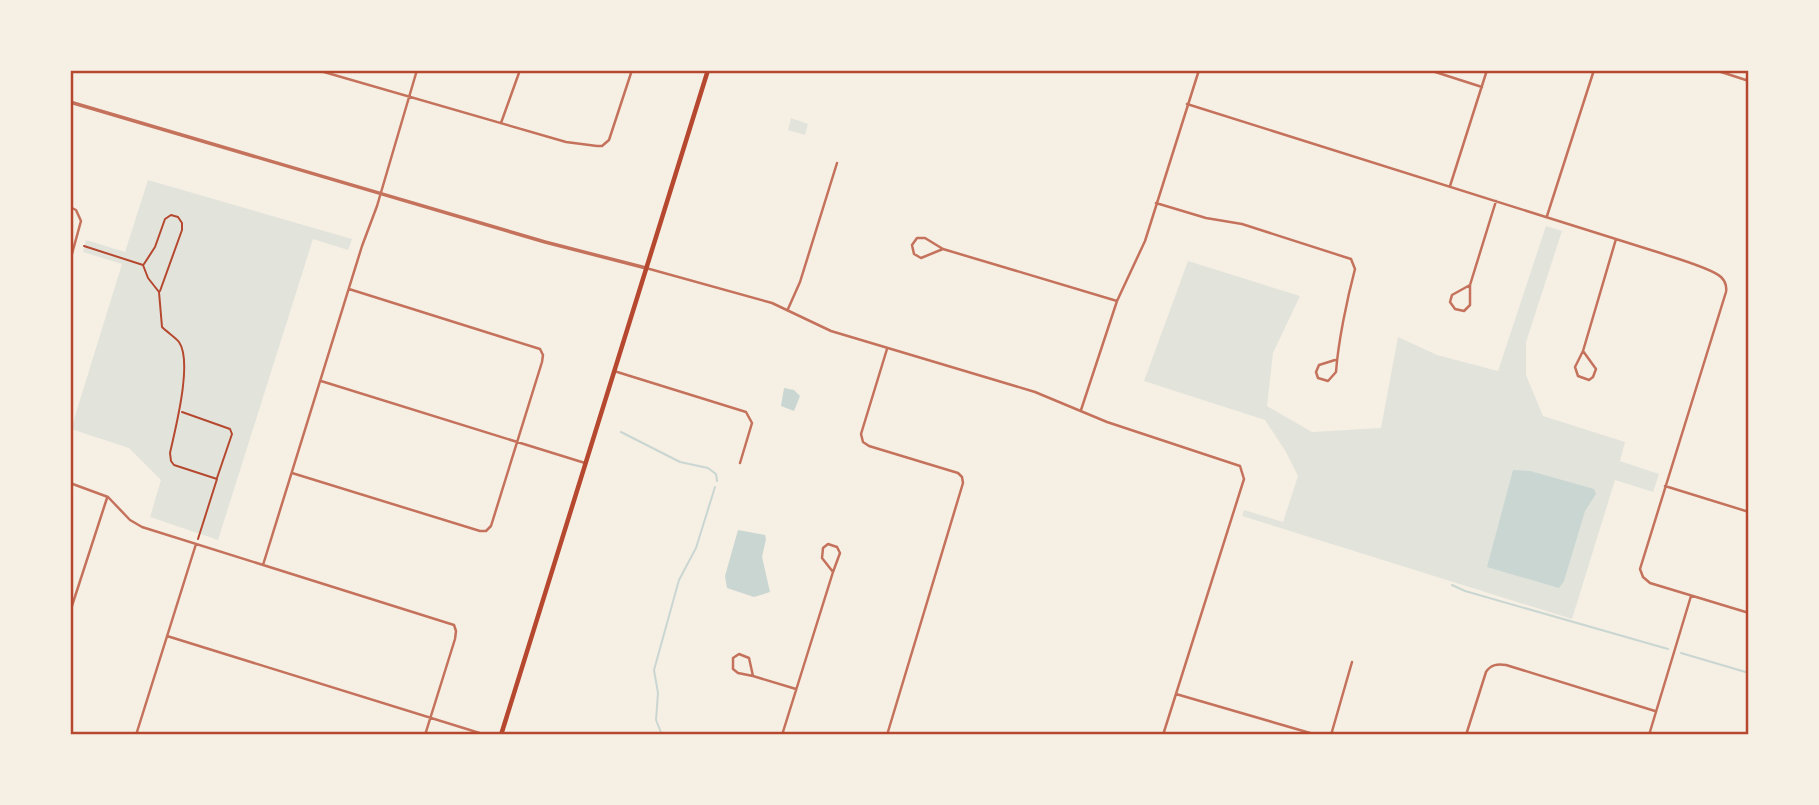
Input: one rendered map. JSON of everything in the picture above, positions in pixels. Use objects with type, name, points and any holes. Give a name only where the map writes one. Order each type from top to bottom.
[{"type":"main road","points":[[500,735],[708,70]]},
{"type":"street","points":[[317,70],[501,124],[589,146],[602,145],[611,136],[632,70]]},
{"type":"street","points":[[263,565],[417,70]]},
{"type":"street","points":[[501,124],[520,70]]},
{"type":"street","points":[[1080,410],[1088,393],[1117,301],[1139,254],[1199,70]]},
{"type":"street","points":[[1429,70],[1482,87]]},
{"type":"street","points":[[1450,186],[1487,70]]},
{"type":"street","points":[[1547,216],[1594,70]]},
{"type":"street","points":[[1714,70],[1749,81]]},
{"type":"street","points":[[70,102],[545,242],[742,294],[787,310],[823,328],[1035,392],[1116,425],[1231,461],[1242,470],[1244,479],[1163,735]]},
{"type":"street","points":[[1187,104],[1547,216],[1711,271],[1725,282],[1726,292],[1641,564],[1641,573],[1650,583],[1749,613]]},
{"type":"street","points":[[787,310],[800,282],[837,163]]},
{"type":"street","points":[[1470,285],[1452,295],[1450,302],[1455,309],[1464,310],[1470,305],[1470,285],[1496,201]]},
{"type":"street","points":[[1156,202],[1206,218],[1242,224],[1351,259],[1355,269],[1335,360],[1336,372],[1332,379],[1325,381],[1318,378],[1316,372],[1319,365],[1335,360]]},
{"type":"street","points":[[70,207],[79,214],[81,227],[70,261]]},
{"type":"street","points":[[943,248],[921,258],[914,254],[912,245],[917,238],[925,238],[943,248],[1117,301]]},
{"type":"street","points":[[1583,351],[1596,369],[1593,377],[1588,380],[1581,378],[1575,370],[1616,239]]},
{"type":"street","points":[[292,473],[474,530],[486,531],[491,526],[543,358],[542,352],[533,346],[349,289]]},
{"type":"street","points":[[887,348],[861,434],[863,442],[958,473],[963,483],[887,735]]},
{"type":"street","points":[[614,371],[746,412],[752,423],[740,463]]},
{"type":"street","points":[[320,381],[585,463]]},
{"type":"street","points":[[70,484],[108,497],[136,524],[451,624],[456,628],[456,634],[425,735]]},
{"type":"street","points":[[1665,486],[1749,512]]},
{"type":"street","points":[[70,612],[108,497]]},
{"type":"street","points":[[136,735],[197,542]]},
{"type":"street","points":[[782,735],[840,553],[837,547],[828,544],[823,548],[822,558],[833,572]]},
{"type":"street","points":[[1649,735],[1691,596]]},
{"type":"street","points":[[167,636],[486,735]]},
{"type":"street","points":[[753,676],[750,661],[746,656],[739,654],[733,658],[732,666],[735,671],[796,690]]},
{"type":"street","points":[[1331,735],[1352,662]]},
{"type":"street","points":[[1466,735],[1484,677],[1493,665],[1506,665],[1655,710]]},
{"type":"street","points":[[1176,694],[1317,735]]},
{"type":"path","points":[[143,265],[155,247],[165,219],[171,215],[178,217],[182,230],[159,292],[162,327],[180,343],[183,354],[180,412],[170,453],[171,461],[174,465],[217,479]]},
{"type":"path","points":[[83,246],[143,265]]},
{"type":"path","points":[[143,265],[148,278],[159,292]]},
{"type":"path","points":[[180,412],[230,429],[232,434],[197,542]]},
{"type":"shaded area","points":[[791,118],[808,124],[805,135],[788,130]]},
{"type":"shaded area","points":[[148,180],[352,239],[348,250],[313,239],[218,540],[150,517],[161,480],[129,448],[71,429],[122,264],[83,252],[86,240],[125,252]]},
{"type":"shaded area","points":[[1546,226],[1562,231],[1526,342],[1526,375],[1543,416],[1625,442],[1620,461],[1659,474],[1653,492],[1615,480],[1572,619],[1242,516],[1244,510],[1283,522],[1298,476],[1265,420],[1144,381],[1188,261],[1300,296],[1273,353],[1267,406],[1312,432],[1381,428],[1398,337],[1437,355],[1498,371]]},
{"type":"shaded area","points":[[784,388],[794,390],[800,396],[794,411],[781,406]]},
{"type":"shaded area","points":[[1513,470],[1530,471],[1594,489],[1596,494],[1585,511],[1564,581],[1559,588],[1487,567]]},
{"type":"shaded area","points":[[738,530],[765,535],[762,557],[770,592],[754,597],[727,588],[725,576]]},
{"type":"waterway","points":[[621,432],[680,462],[708,468],[716,474],[717,481]]},
{"type":"waterway","points":[[662,735],[656,720],[658,693],[654,670],[679,580],[696,548],[715,487]]},
{"type":"waterway","points":[[1452,585],[1668,649]]},
{"type":"waterway","points":[[1681,653],[1749,673]]}]
